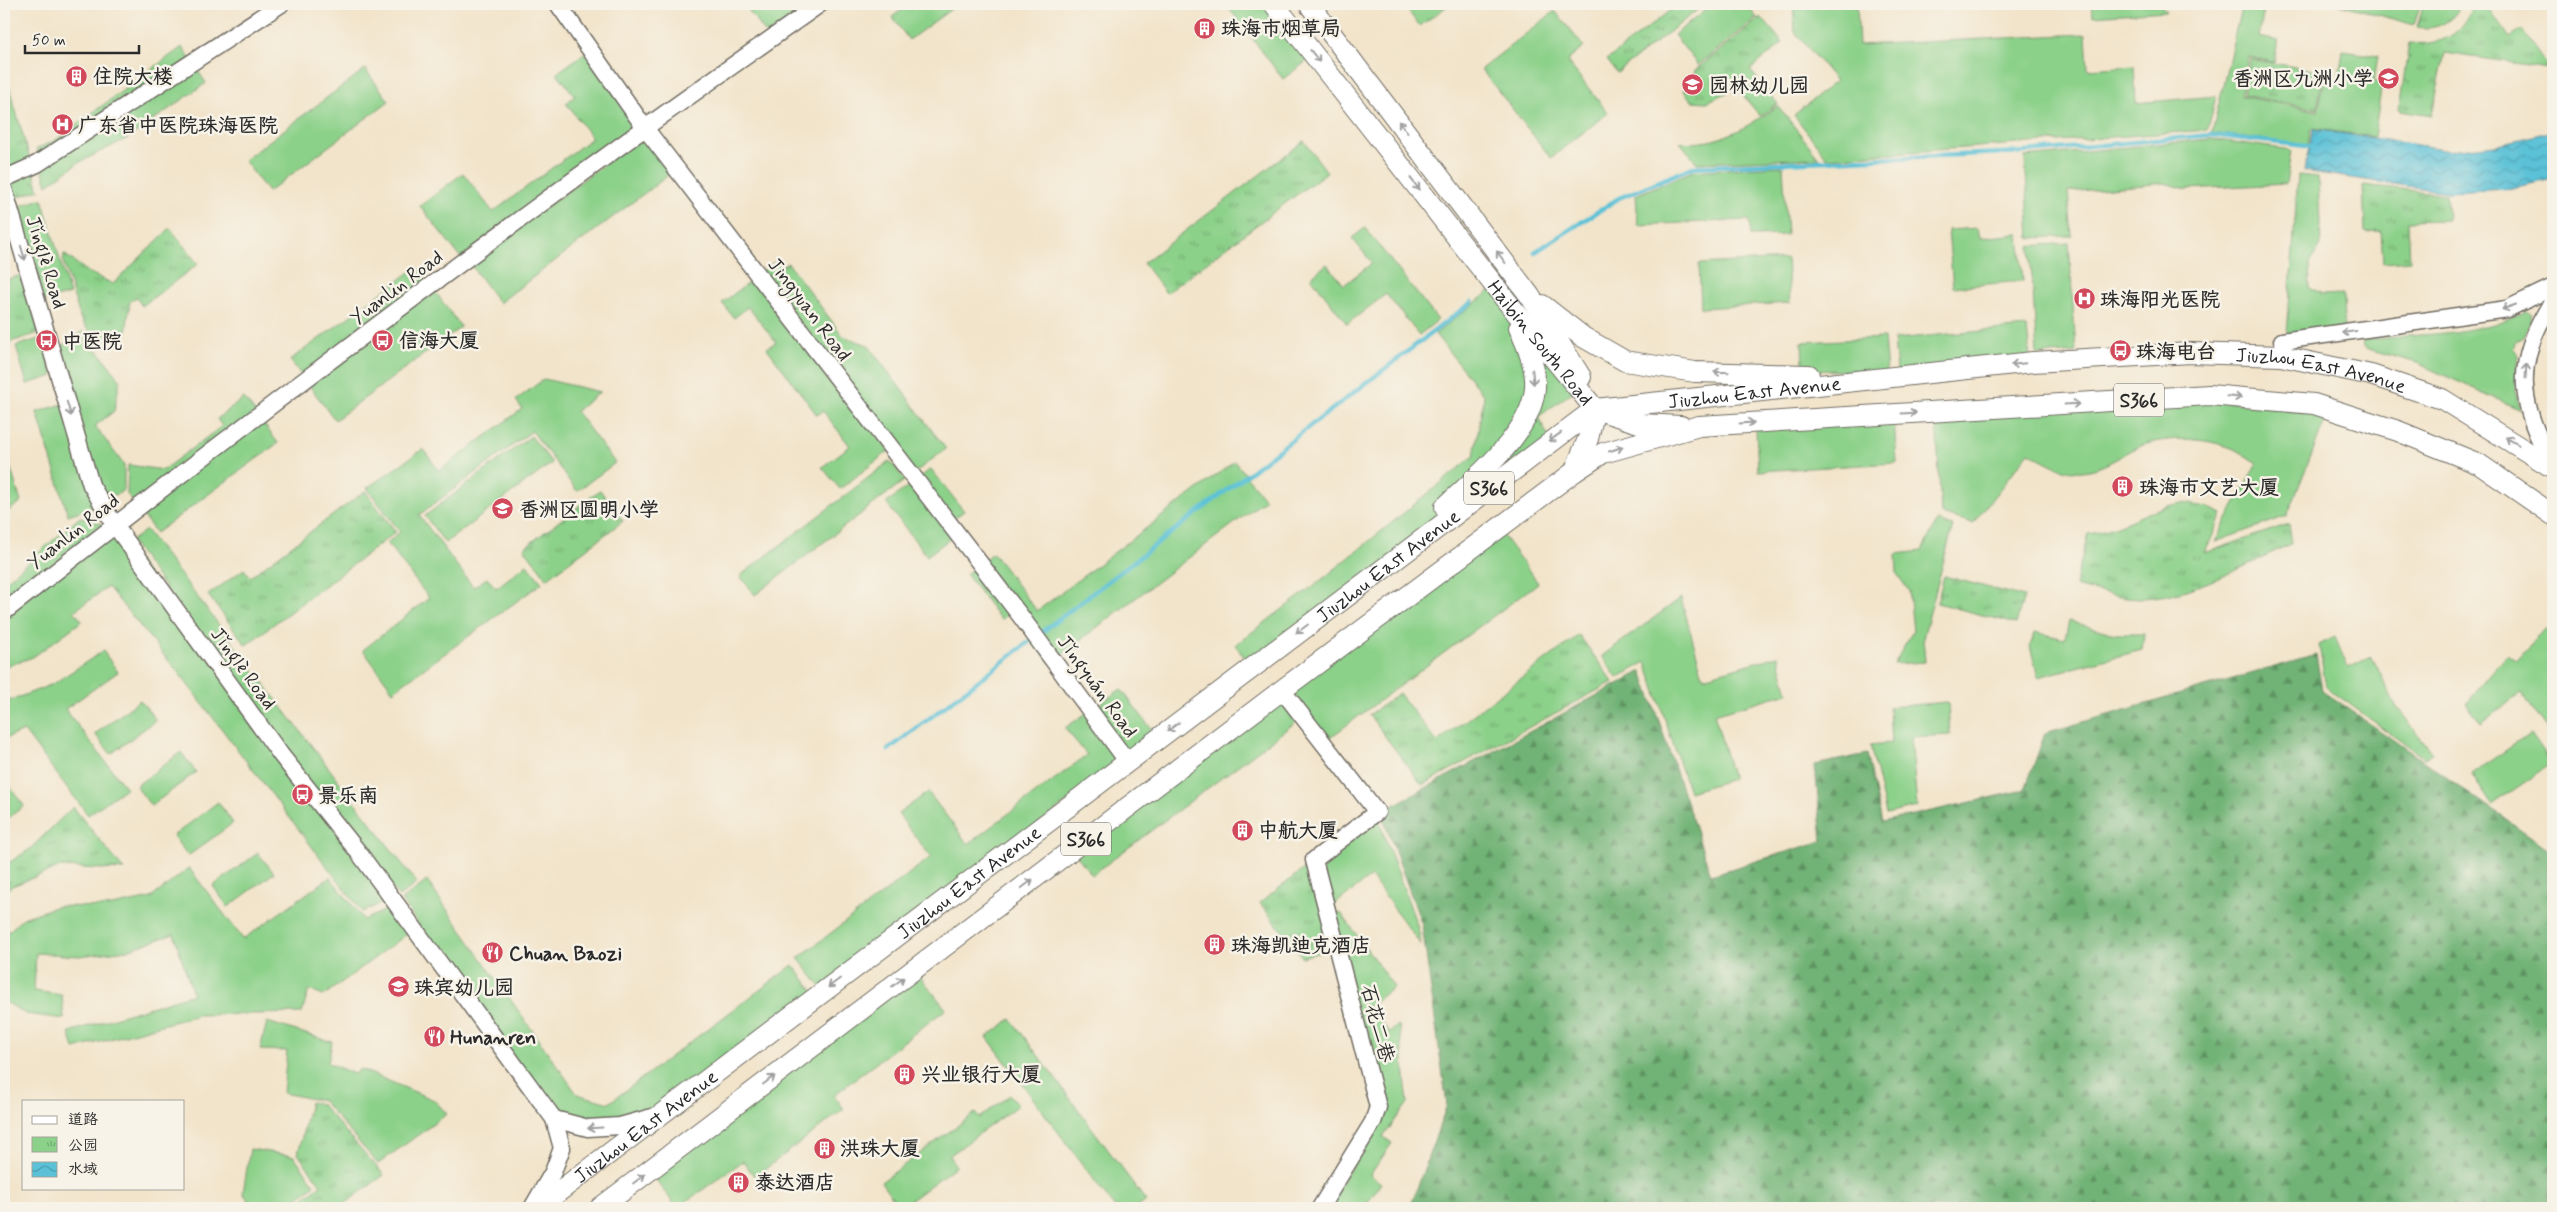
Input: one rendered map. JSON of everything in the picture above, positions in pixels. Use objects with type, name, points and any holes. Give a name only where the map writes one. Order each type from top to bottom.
[{"type":"main road","name":"Haibin South Road","points":[[1274,4],[1505,299],[1595,409]]},
{"type":"main road","name":"Haibin South Road","points":[[1309,4],[1530,296],[1587,386],[1595,409]]},
{"type":"main road","points":[[1530,296],[1583,337],[1625,361],[1695,372],[1892,378]]},
{"type":"main road","points":[[1383,568],[1485,468],[1519,431],[1530,411],[1535,380],[1532,363],[1528,347],[1505,299]]},
{"type":"main road","name":"Jiuzhou East Avenue","points":[[537,1208],[1595,409],[2033,362],[2192,353],[2281,356],[2371,375],[2442,399],[2553,467]]},
{"type":"main road","name":"Jiuzhou East Avenue","points":[[600,1208],[1282,690],[1574,472],[1603,453],[1699,426],[2209,395],[2314,404],[2398,431],[2479,464],[2553,514]]},
{"type":"main road","points":[[1574,472],[1588,439],[1595,409],[1642,424],[1699,426]]},
{"type":"street","points":[[4,179],[37,164],[281,4]]},
{"type":"street","name":"Jingyuan Road","points":[[558,4],[645,128],[1037,639]]},
{"type":"street","name":"Yuanlin Road","points":[[4,612],[114,524],[645,128],[820,4]]},
{"type":"street","name":"Jǐnglè Road","points":[[4,189],[91,485],[114,524],[281,756],[359,853],[554,1120]]},
{"type":"street","points":[[2282,341],[2507,309],[2553,287]]},
{"type":"street","points":[[2553,301],[2537,325],[2528,348],[2525,372],[2528,414],[2536,435],[2553,467]]},
{"type":"street","name":"Jǐngyuán Road","points":[[1037,639],[1127,761]]},
{"type":"street","name":"石花二巷","points":[[1282,690],[1377,812],[1314,860],[1378,1107],[1373,1122],[1320,1208]]},
{"type":"street","points":[[532,1208],[552,1172],[562,1148],[554,1120],[588,1128],[620,1126],[659,1116]]},
{"type":"green space","points":[[744,4],[812,4],[767,35]]},
{"type":"green space","points":[[910,4],[958,4],[909,40],[892,17]]},
{"type":"green space","points":[[1226,4],[1269,4],[1311,58],[1283,79]]},
{"type":"green space","points":[[1402,4],[1450,4],[1420,26]]},
{"type":"green space","points":[[1678,4],[1705,4],[1617,73],[1607,60]]},
{"type":"green space","points":[[1713,4],[1746,4],[1757,18],[1698,65],[1674,35]]},
{"type":"green space","points":[[1793,4],[1857,4],[1859,45],[2086,34],[2088,69],[2134,66],[2136,103],[2216,96],[2208,130],[1827,158],[1794,115],[1836,81],[1795,32]]},
{"type":"green space","points":[[2092,4],[2160,4],[2166,11],[2093,16]]},
{"type":"green space","points":[[2242,4],[2265,4],[2259,37],[2278,41],[2274,62],[2248,57],[2241,96],[2318,111],[2324,81],[2338,83],[2343,51],[2378,56],[2374,81],[2382,83],[2374,137],[2311,128],[2308,145],[2212,133]]},
{"type":"green space","points":[[2340,4],[2421,4],[2414,25]]},
{"type":"green space","points":[[2424,4],[2461,4],[2454,16],[2443,24],[2430,28],[2417,27]]},
{"type":"green space","points":[[2475,4],[2486,4],[2510,38],[2522,30],[2548,68],[2445,53],[2432,115],[2399,110],[2409,43],[2432,43],[2450,36],[2464,24]]},
{"type":"green space","points":[[1555,11],[1584,47],[1567,61],[1608,113],[1551,158],[1481,69]]},
{"type":"green space","points":[[1761,17],[1783,43],[1750,70],[1778,104],[1760,116],[1737,88],[1707,102],[1692,101],[1683,90],[1692,80],[1695,70]]},
{"type":"green space","points":[[182,47],[206,83],[128,138],[78,163],[47,185],[36,149],[54,141]]},
{"type":"green space","points":[[587,51],[641,128],[461,258],[420,206],[463,173],[493,212],[592,138],[566,103],[575,96],[557,73]]},
{"type":"green space","points":[[2250,59],[2324,72],[2317,109],[2243,95]]},
{"type":"green space","points":[[365,69],[389,101],[268,192],[244,160]]},
{"type":"green space","points":[[4,70],[39,190],[13,198],[4,167]]},
{"type":"green space","points":[[1778,106],[1819,158],[1697,163],[1680,142],[1694,143],[1720,138],[1755,121]]},
{"type":"green space","points":[[642,136],[670,174],[499,303],[470,264]]},
{"type":"green space","points":[[2211,139],[2291,150],[2286,184],[2187,189],[2164,183],[2068,192],[2072,236],[2030,238],[2025,157]]},
{"type":"green space","points":[[1304,141],[1327,172],[1166,293],[1143,263]]},
{"type":"green space","points":[[1783,166],[1787,235],[1751,236],[1749,220],[1638,225],[1636,195],[1693,171]]},
{"type":"green space","points":[[2298,175],[2318,177],[2321,246],[2309,263],[2310,288],[2322,295],[2343,294],[2344,328],[2287,335]]},
{"type":"green space","points":[[2363,185],[2446,194],[2448,220],[2408,221],[2410,261],[2383,263],[2381,231],[2365,232]]},
{"type":"green space","points":[[42,199],[70,294],[41,302],[13,208]]},
{"type":"green space","points":[[170,228],[198,264],[142,306],[136,297],[130,301],[126,334],[101,348],[81,320],[63,261],[64,254],[88,272],[113,284]]},
{"type":"green space","points":[[1365,228],[1438,320],[1419,335],[1386,294],[1347,324],[1311,277],[1327,264],[1344,285],[1372,263],[1352,238]]},
{"type":"green space","points":[[1978,228],[1980,238],[2019,234],[2023,281],[1953,287],[1948,230]]},
{"type":"green space","points":[[2069,243],[2076,352],[2037,355],[2030,246]]},
{"type":"green space","points":[[1787,259],[1790,303],[1701,308],[1699,264]]},
{"type":"green space","points":[[778,260],[783,266],[788,263],[843,336],[868,345],[946,449],[914,473],[759,273]]},
{"type":"green space","points":[[417,267],[461,327],[335,420],[290,360]]},
{"type":"green space","points":[[22,275],[39,333],[4,344],[4,280]]},
{"type":"green space","points":[[756,277],[889,451],[840,489],[822,467],[850,446],[823,411],[817,415],[767,348],[776,342],[748,307],[734,318],[722,303]]},
{"type":"green space","points":[[1494,288],[1574,391],[1538,417],[1550,439],[1250,664],[1235,645],[1320,581],[1474,456],[1484,396],[1435,334]]},
{"type":"green space","points":[[2527,311],[2532,314],[2523,337],[2516,341],[2513,348],[2519,355],[2515,392],[2521,410],[2417,363],[2365,348],[2362,343],[2365,340],[2455,332],[2495,324]]},
{"type":"green space","points":[[2027,327],[2030,359],[1897,371],[1894,339]]},
{"type":"green space","points":[[83,331],[120,380],[114,411],[95,426],[124,465],[124,490],[105,500],[93,479],[55,351]]},
{"type":"green space","points":[[42,338],[53,376],[27,384],[16,346]]},
{"type":"green space","points":[[1884,338],[1887,372],[1803,370],[1802,342]]},
{"type":"green space","points":[[544,379],[600,392],[576,411],[615,463],[577,491],[532,431],[419,515],[473,587],[487,578],[496,588],[527,564],[542,583],[393,691],[363,650],[429,598],[387,543],[400,532],[367,488],[423,449],[439,471],[522,409],[516,400]]},
{"type":"green space","points":[[244,398],[278,443],[156,533],[127,494],[128,465],[163,470],[222,426],[217,419]]},
{"type":"green space","points":[[2207,400],[2328,413],[2287,516],[2215,542],[2257,463],[2234,449],[2223,445],[2184,439],[2145,444],[2102,466],[2082,471],[2061,468],[2029,452],[1973,523],[1941,514],[1936,416]]},
{"type":"green space","points":[[63,404],[97,506],[68,515],[37,412]]},
{"type":"green space","points":[[1894,420],[1897,463],[1758,471],[1756,428]]},
{"type":"green space","points":[[531,436],[552,463],[445,543],[425,516]]},
{"type":"green space","points":[[890,461],[905,480],[755,595],[740,576]]},
{"type":"green space","points":[[1235,461],[1265,500],[1050,663],[1011,612],[1001,620],[966,574],[993,553],[1037,611]]},
{"type":"green space","points":[[9,463],[21,502],[4,514],[4,464]]},
{"type":"green space","points":[[931,469],[964,511],[952,520],[960,531],[927,556],[886,503]]},
{"type":"green space","points":[[600,490],[623,521],[547,579],[524,548]]},
{"type":"green space","points":[[365,491],[396,532],[246,645],[208,595],[244,569],[250,577]]},
{"type":"green space","points":[[2183,503],[2207,507],[2222,514],[2205,553],[2289,524],[2292,543],[2219,578],[2181,592],[2162,596],[2126,597],[2075,586],[2088,533],[2112,528],[2159,509]]},
{"type":"green space","points":[[80,517],[114,528],[389,900],[362,912],[181,676],[108,587],[74,611],[82,621],[33,657],[4,667],[4,583]]},
{"type":"green space","points":[[1937,521],[1953,526],[1923,638],[1925,662],[1894,664],[1913,631],[1909,591],[1897,574],[1896,554],[1922,551]]},
{"type":"green space","points":[[146,530],[417,883],[399,897],[286,754],[131,541]]},
{"type":"green space","points":[[1501,533],[1538,583],[1328,739],[1291,690]]},
{"type":"green space","points":[[1944,576],[2024,597],[2016,624],[1937,603]]},
{"type":"green space","points":[[1681,598],[1703,677],[1778,656],[1788,693],[1714,714],[1733,779],[1689,792],[1646,662],[1617,678],[1602,656]]},
{"type":"green space","points":[[2069,621],[2115,634],[2144,634],[2142,650],[2038,677],[2030,646],[2035,632],[2065,639]]},
{"type":"green space","points":[[2544,628],[2553,635],[2553,727],[2548,730],[2521,693],[2481,723],[2466,703],[2507,654],[2517,661]]},
{"type":"green space","points":[[1579,635],[1613,682],[1422,785],[1369,715],[1399,693],[1437,742]]},
{"type":"green space","points":[[2335,637],[2348,668],[2372,657],[2396,706],[2433,753],[2424,758],[2326,687],[2319,645]]},
{"type":"green space","points":[[103,651],[118,672],[65,709],[126,788],[88,815],[24,731],[4,739],[4,703],[53,684]]},
{"type":"green space","points":[[2316,655],[2322,690],[2553,852],[2553,1208],[1410,1208],[1447,1105],[1422,925],[1381,812],[1642,671],[1711,875],[1822,841],[1815,765],[1867,754],[1882,822],[2025,790],[2045,733]]},
{"type":"green space","points":[[1121,689],[1156,735],[821,987],[798,958],[931,857],[898,814],[928,792],[968,844],[1087,755],[1065,728]]},
{"type":"green space","points":[[1279,698],[1296,722],[1092,875],[1074,852]]},
{"type":"green space","points":[[140,700],[156,720],[111,754],[95,734]]},
{"type":"green space","points":[[1948,702],[1950,735],[1911,737],[1917,807],[1886,814],[1870,745],[1891,743],[1889,707]]},
{"type":"green space","points":[[2530,734],[2551,764],[2492,805],[2471,774]]},
{"type":"green space","points":[[181,752],[196,772],[151,806],[136,786]]},
{"type":"green space","points":[[6,781],[24,806],[4,821],[4,783]]},
{"type":"green space","points":[[218,802],[233,823],[188,856],[173,836]]},
{"type":"green space","points":[[73,807],[124,870],[61,867],[12,886],[4,892],[4,866],[30,849]]},
{"type":"green space","points":[[1378,818],[1418,928],[1421,945],[1371,877],[1332,906],[1321,863]]},
{"type":"green space","points":[[258,853],[274,873],[228,907],[213,886]]},
{"type":"green space","points":[[1309,865],[1332,949],[1302,957],[1260,903]]},
{"type":"green space","points":[[189,868],[243,939],[330,877],[364,920],[392,907],[410,932],[323,996],[309,990],[302,1013],[198,1015],[74,1049],[69,1032],[193,994],[174,934],[127,950],[80,956],[36,953],[34,991],[62,995],[64,1019],[26,1014],[4,1001],[4,936],[23,918],[58,906],[107,907],[151,898]]},
{"type":"green space","points":[[427,881],[577,1094],[609,1103],[793,965],[815,993],[657,1113],[589,1125],[556,1115],[401,900]]},
{"type":"green space","points":[[1341,913],[1394,987],[1369,1006],[1389,1032],[1399,1025],[1408,1103],[1383,1137],[1392,1143],[1370,1175],[1381,1183],[1364,1208],[1326,1208],[1379,1122],[1334,915]]},
{"type":"green space","points":[[918,974],[946,1009],[834,1095],[844,1109],[755,1177],[743,1161],[677,1208],[653,1176]]},
{"type":"green space","points":[[1011,1019],[1146,1201],[1137,1208],[1115,1208],[987,1037]]},
{"type":"green space","points":[[267,1022],[332,1042],[328,1063],[354,1074],[360,1069],[434,1100],[447,1114],[378,1164],[323,1101],[283,1093],[287,1051],[260,1050]]},
{"type":"green space","points":[[1010,1095],[1018,1105],[949,1156],[956,1166],[900,1208],[881,1182],[975,1113],[979,1118]]},
{"type":"green space","points":[[310,1102],[321,1104],[384,1175],[339,1208],[290,1208],[321,1185],[298,1154]]},
{"type":"green space","points":[[250,1149],[294,1156],[315,1185],[284,1208],[254,1208],[243,1193]]},
{"type":"water","points":[[2313,129],[2450,150],[2495,145],[2553,131],[2553,179],[2507,189],[2448,192],[2304,171]]},
{"type":"waterway","points":[[1535,252],[1619,198],[1693,167],[2026,152],[2211,135],[2314,147]]},
{"type":"waterway","points":[[888,750],[1472,302]]},
{"type":"place","name":"珠海市烟草局","points":[[1205,28]]},
{"type":"place","name":"住院大楼","points":[[77,76]]},
{"type":"place","name":"香洲区九洲小学","points":[[2389,78]]},
{"type":"place","name":"园林幼儿园","points":[[1693,85]]},
{"type":"place","name":"广东省中医院珠海医院","points":[[62,125]]},
{"type":"place","name":"珠海阳光医院","points":[[2084,299]]},
{"type":"place","name":"信海大厦","points":[[383,340]]},
{"type":"place","name":"中医院","points":[[46,341]]},
{"type":"place","name":"珠海电台","points":[[2120,351]]},
{"type":"place","name":"珠海市文艺大厦","points":[[2123,487]]},
{"type":"place","name":"香洲区圆明小学","points":[[503,509]]},
{"type":"place","name":"景乐南","points":[[302,795]]},
{"type":"place","name":"中航大厦","points":[[1242,830]]},
{"type":"place","name":"珠海凯迪克酒店","points":[[1215,945]]},
{"type":"place","name":"Chuan Baozi","points":[[493,953]]},
{"type":"place","name":"珠宾幼儿园","points":[[398,987]]},
{"type":"place","name":"Hunanren","points":[[434,1037]]},
{"type":"place","name":"兴业银行大厦","points":[[905,1074]]},
{"type":"place","name":"洪珠大厦","points":[[824,1148]]},
{"type":"place","name":"泰达酒店","points":[[739,1182]]}]
